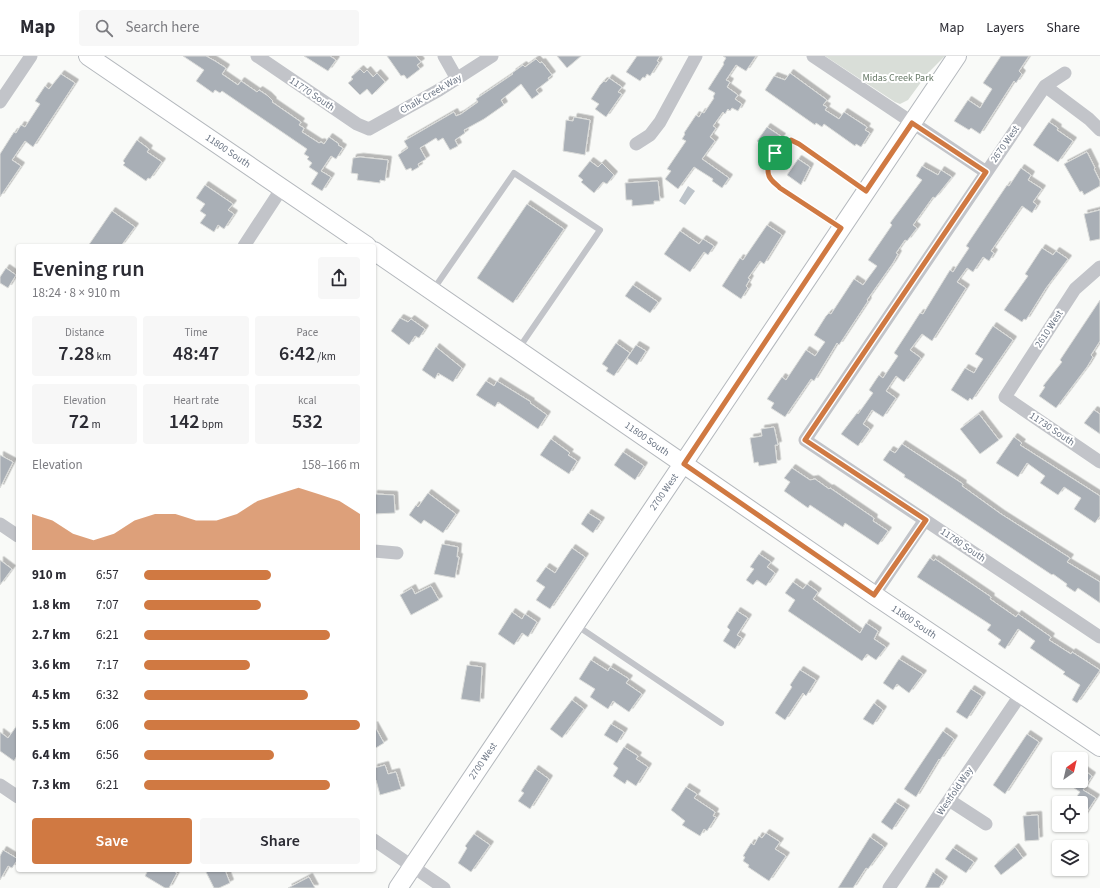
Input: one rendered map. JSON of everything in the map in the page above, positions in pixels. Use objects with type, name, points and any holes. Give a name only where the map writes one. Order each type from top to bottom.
[{"type":"main road","name":"11800 South","points":[[88,56],[364,244]]},
{"type":"main road","name":"2700 West","points":[[398,888],[957,56]]},
{"type":"main road","name":"11800 South","points":[[376,252],[874,595],[1100,747]]},
{"type":"street","points":[[0,102],[31,56]]},
{"type":"street","name":"11770 South","points":[[257,56],[357,124],[369,129]]},
{"type":"street","points":[[444,56],[457,79]]},
{"type":"street","name":"Chalk Creek Way","points":[[369,129],[457,79],[492,56]]},
{"type":"street","points":[[636,144],[650,135],[660,122],[696,56]]},
{"type":"street","points":[[813,56],[986,172]]},
{"type":"street","name":"2670 West","points":[[805,440],[1045,86],[1065,73]]},
{"type":"street","points":[[1045,86],[1089,119],[1100,130]]},
{"type":"street","points":[[245,244],[282,188]]},
{"type":"street","name":"2610 West","points":[[1005,397],[1075,289],[1100,267]]},
{"type":"street","name":"11730 South","points":[[1005,397],[1100,462]]},
{"type":"street","name":"11780 South","points":[[805,440],[1100,637]]},
{"type":"street","points":[[874,595],[926,520]]},
{"type":"street","points":[[0,524],[16,535]]},
{"type":"street","points":[[376,551],[397,552]]},
{"type":"street","name":"Westfold Way","points":[[889,888],[1021,694]]},
{"type":"street","points":[[0,785],[16,796]]},
{"type":"street","points":[[949,800],[986,824]]},
{"type":"street","points":[[376,841],[444,888]]},
{"type":"lane","points":[[841,228],[780,188],[771,180],[768,174],[769,166],[775,153],[783,144],[791,140],[866,191]]},
{"type":"lane","points":[[432,291],[514,173],[600,230],[518,350]]},
{"type":"lane","points":[[575,624],[721,723]]},
{"type":"green space","name":"Midas Creek Park","points":[[825,56],[945,56],[927,74],[908,100],[900,104]]},
{"type":"shaded area","points":[[688,186],[695,191],[685,205],[679,201]]},
{"type":"building","points":[[183,56],[206,56],[215,61],[226,68],[222,74],[238,85],[241,81],[257,92],[259,90],[268,96],[273,101],[272,102],[301,122],[299,125],[304,128],[302,132],[319,143],[321,142],[324,144],[329,137],[339,144],[338,145],[343,148],[336,159],[331,156],[321,171],[331,177],[322,191],[311,184],[318,173],[309,167],[312,163],[307,159],[309,157],[304,154],[307,149],[222,91],[220,93],[215,90],[213,93],[196,81],[204,70]]},
{"type":"building","points":[[304,56],[330,56],[336,60],[328,71]]},
{"type":"building","points":[[387,56],[416,56],[421,62],[417,65],[420,69],[407,79],[404,75],[401,76]]},
{"type":"building","points":[[557,56],[581,56],[567,68]]},
{"type":"building","points":[[637,56],[660,56],[657,61],[659,62],[650,76],[647,74],[645,78],[643,77],[640,81],[626,72]]},
{"type":"building","points":[[723,56],[756,56],[746,71],[736,65],[726,80],[730,82],[727,87],[738,95],[735,99],[742,104],[738,111],[732,108],[730,111],[728,109],[725,114],[723,112],[713,126],[716,128],[710,137],[715,141],[702,159],[729,178],[722,188],[712,181],[713,179],[694,167],[678,189],[665,179],[671,171],[667,169],[686,141],[682,139],[685,134],[684,133],[696,115],[699,117],[702,112],[704,113],[714,98],[715,93],[708,89],[724,64],[723,63],[726,58]]},
{"type":"building","points":[[1001,56],[1029,56],[1019,71],[1022,74],[1016,83],[1014,81],[980,134],[971,128],[969,130],[954,121],[968,100],[980,108],[992,89],[983,83]]},
{"type":"building","points":[[536,59],[540,63],[542,62],[552,75],[548,78],[549,80],[536,90],[539,94],[532,99],[521,84],[501,100],[504,105],[484,119],[464,130],[465,133],[455,140],[458,146],[450,150],[443,138],[438,141],[436,138],[420,148],[426,159],[418,164],[419,167],[412,171],[411,168],[406,170],[398,155],[408,148],[404,141],[454,112],[456,116],[461,114],[478,102],[476,99],[513,74],[512,73],[523,65],[525,67]]},
{"type":"building","points":[[360,69],[364,73],[367,70],[373,77],[377,73],[385,82],[372,95],[367,89],[360,95],[348,83],[353,79],[351,77]]},
{"type":"building","points":[[790,73],[827,100],[823,105],[827,107],[825,110],[839,119],[844,112],[867,127],[865,130],[870,133],[861,147],[856,144],[855,146],[824,124],[822,127],[816,123],[815,125],[765,90],[774,76],[785,80]]},
{"type":"building","points":[[61,74],[75,83],[33,147],[25,141],[12,160],[21,166],[0,197],[0,154],[14,132],[16,133],[21,125],[25,127],[40,104],[35,101],[45,86],[49,89]]},
{"type":"building","points":[[609,78],[622,87],[618,92],[622,94],[606,117],[595,109],[599,104],[591,99],[600,85],[604,81],[606,82]]},
{"type":"building","points":[[574,117],[590,120],[585,155],[563,151],[566,120],[573,121]]},
{"type":"building","points":[[1049,122],[1058,128],[1057,130],[1073,141],[1058,162],[1033,145]]},
{"type":"building","points":[[767,127],[782,137],[771,150],[757,141]]},
{"type":"building","points":[[137,140],[149,149],[147,152],[162,162],[150,179],[148,178],[146,181],[123,165],[125,163],[123,161]]},
{"type":"building","points":[[1087,152],[1100,181],[1100,186],[1084,195],[1082,191],[1080,192],[1064,164]]},
{"type":"building","points":[[360,157],[388,160],[385,181],[380,180],[380,183],[357,180],[358,174],[351,173],[353,158]]},
{"type":"building","points":[[798,159],[810,167],[801,185],[787,175]]},
{"type":"building","points":[[590,161],[598,167],[602,163],[614,175],[607,184],[603,182],[594,193],[581,182],[583,180],[578,176]]},
{"type":"building","points":[[922,166],[938,175],[941,170],[952,177],[935,198],[933,197],[913,225],[917,228],[907,241],[905,240],[896,253],[898,254],[893,263],[867,300],[868,301],[839,345],[837,343],[814,381],[811,379],[785,417],[771,408],[774,403],[767,399],[782,377],[786,380],[806,350],[815,356],[825,342],[814,335],[826,316],[829,313],[831,314],[854,279],[863,285],[877,266],[868,260],[892,225],[890,223],[922,180],[916,176]]},
{"type":"building","points":[[1021,168],[1031,175],[1028,180],[1042,189],[1033,202],[1037,205],[1032,213],[1022,206],[991,251],[994,253],[989,261],[983,257],[973,272],[967,268],[957,282],[966,288],[932,341],[922,334],[910,350],[921,358],[904,382],[896,376],[886,391],[896,398],[883,417],[872,410],[863,424],[870,429],[858,446],[841,434],[873,393],[869,390],[879,375],[883,378],[898,356],[894,353],[920,313],[923,314],[950,270],[953,272],[969,248],[966,246],[1007,185],[1009,186]]},
{"type":"building","points":[[658,181],[660,201],[654,201],[654,204],[632,206],[632,200],[626,200],[625,183]]},
{"type":"building","points":[[205,185],[233,204],[228,210],[234,214],[224,229],[218,225],[214,232],[200,223],[206,215],[200,211],[205,204],[196,198]]},
{"type":"building","points":[[527,204],[564,229],[513,303],[477,278]]},
{"type":"building","points":[[1100,210],[1100,239],[1090,241],[1084,214]]},
{"type":"building","points":[[112,211],[135,227],[122,244],[89,244]]},
{"type":"building","points":[[767,225],[782,235],[764,264],[760,261],[748,278],[750,279],[746,286],[748,288],[741,299],[722,286],[740,258],[743,260]]},
{"type":"building","points":[[680,231],[699,244],[703,239],[714,246],[708,255],[704,252],[690,272],[664,254]]},
{"type":"building","points":[[1042,248],[1053,255],[1056,251],[1068,259],[1046,288],[1026,320],[1024,319],[1022,322],[1004,310],[1028,276],[1025,274]]},
{"type":"building","points":[[6,268],[16,275],[8,288],[0,283],[0,277]]},
{"type":"building","points":[[633,285],[658,302],[650,313],[625,296]]},
{"type":"building","points":[[1100,300],[1100,341],[1091,355],[1093,357],[1087,367],[1056,408],[1039,396],[1045,387],[1043,386],[1062,362],[1060,360]]},
{"type":"building","points":[[400,318],[408,322],[411,319],[425,329],[419,338],[415,336],[409,345],[391,331]]},
{"type":"building","points":[[993,326],[1013,340],[972,400],[970,398],[968,401],[951,390],[965,368],[974,373],[983,359],[975,354]]},
{"type":"building","points":[[616,343],[630,353],[614,376],[606,371],[608,368],[602,364]]},
{"type":"building","points":[[636,345],[646,351],[637,365],[627,358]]},
{"type":"building","points":[[436,347],[462,368],[453,382],[438,373],[435,379],[422,370]]},
{"type":"building","points":[[486,381],[494,386],[497,381],[531,402],[530,403],[547,415],[538,429],[498,402],[495,407],[476,395]]},
{"type":"building","points":[[1094,410],[1100,414],[1100,434],[1084,423]]},
{"type":"building","points":[[979,414],[999,440],[980,454],[960,429]]},
{"type":"building","points":[[774,427],[778,445],[775,445],[777,463],[759,466],[758,462],[754,463],[750,438],[762,436],[761,429]]},
{"type":"building","points":[[1014,437],[1022,443],[1020,445],[1100,496],[1100,516],[1095,523],[1074,509],[1081,498],[1064,487],[1058,495],[1040,483],[1045,476],[1027,463],[1018,477],[996,463]]},
{"type":"building","points":[[551,439],[570,453],[568,455],[577,461],[569,474],[540,455]]},
{"type":"building","points":[[902,444],[963,484],[962,486],[1001,514],[1070,558],[1067,562],[1100,582],[1100,603],[1078,588],[1075,592],[1053,574],[1052,575],[904,477],[905,475],[883,460],[890,450],[895,453]]},
{"type":"building","points":[[623,452],[644,466],[635,480],[614,465]]},
{"type":"building","points":[[0,455],[13,462],[0,488]]},
{"type":"building","points":[[792,468],[810,480],[815,479],[829,489],[830,488],[874,518],[873,521],[888,531],[878,545],[845,523],[843,527],[810,505],[808,508],[784,491],[790,482],[784,478]]},
{"type":"building","points":[[428,493],[456,514],[443,533],[424,520],[421,524],[409,515],[416,505],[418,507]]},
{"type":"building","points":[[376,494],[394,495],[395,513],[376,514]]},
{"type":"building","points":[[588,513],[601,521],[593,533],[581,524]]},
{"type":"building","points":[[442,544],[458,547],[457,557],[459,557],[455,578],[434,574]]},
{"type":"building","points":[[572,548],[585,557],[550,609],[536,600],[545,587],[536,581],[546,567],[555,573]]},
{"type":"building","points":[[759,554],[771,562],[767,567],[775,573],[766,586],[757,580],[753,585],[746,580],[754,569],[750,567]]},
{"type":"building","points":[[930,558],[934,561],[935,559],[991,597],[990,599],[1016,617],[1018,614],[1051,637],[1049,640],[1071,654],[1072,652],[1100,670],[1077,703],[1072,700],[1080,685],[1063,674],[1065,672],[1030,648],[1035,641],[1018,629],[1005,649],[998,644],[1001,640],[987,630],[991,625],[917,577]]},
{"type":"building","points":[[0,560],[12,569],[0,585]]},
{"type":"building","points":[[793,582],[803,589],[807,584],[818,592],[813,599],[860,633],[866,623],[878,631],[874,639],[886,647],[876,660],[867,654],[862,661],[788,611],[795,600],[785,593]]},
{"type":"building","points":[[431,586],[439,600],[411,615],[400,595],[412,588],[415,594]]},
{"type":"building","points":[[737,611],[748,618],[737,635],[742,638],[735,649],[723,641],[730,630],[727,627]]},
{"type":"building","points":[[512,612],[522,619],[525,614],[537,622],[528,637],[522,633],[514,645],[498,634]]},
{"type":"building","points":[[899,659],[923,674],[909,693],[897,684],[893,690],[883,683]]},
{"type":"building","points":[[591,660],[608,671],[610,667],[629,679],[626,683],[642,694],[629,712],[613,701],[608,709],[590,697],[595,689],[579,679]]},
{"type":"building","points":[[467,665],[482,667],[480,702],[461,699]]},
{"type":"building","points":[[800,670],[816,680],[806,696],[803,693],[785,720],[775,713],[792,687],[790,685]]},
{"type":"building","points":[[971,689],[982,696],[967,719],[956,712]]},
{"type":"building","points":[[572,700],[584,709],[562,738],[550,729]]},
{"type":"building","points":[[874,703],[883,710],[873,725],[863,719]]},
{"type":"building","points":[[611,724],[624,732],[617,743],[604,735]]},
{"type":"building","points":[[16,727],[16,758],[14,761],[0,751],[0,732],[8,738]]},
{"type":"building","points":[[376,729],[384,743],[376,748]]},
{"type":"building","points":[[943,731],[954,739],[940,760],[939,759],[916,797],[904,789]]},
{"type":"building","points":[[1027,734],[1039,742],[1005,794],[993,785]]},
{"type":"building","points":[[624,747],[638,756],[636,759],[648,767],[636,786],[627,780],[625,784],[613,776],[618,768],[613,764]]},
{"type":"building","points":[[385,765],[388,774],[396,772],[401,789],[380,795],[376,780],[376,767]]},
{"type":"building","points":[[535,769],[549,779],[530,809],[518,801],[524,793],[521,791]]},
{"type":"building","points":[[1088,773],[1092,776],[1088,782]]},
{"type":"building","points":[[686,787],[697,794],[694,798],[715,812],[713,816],[716,817],[707,831],[704,829],[700,836],[682,825],[685,821],[671,810]]},
{"type":"building","points":[[1074,788],[1084,788],[1083,790],[1096,798],[1088,810],[1088,796],[1077,796],[1080,792]]},
{"type":"building","points":[[895,802],[906,809],[892,830],[881,822]]},
{"type":"building","points":[[1038,815],[1039,840],[1025,841],[1023,816]]},
{"type":"building","points":[[766,833],[780,842],[775,849],[786,856],[769,881],[748,867],[749,865],[743,861],[745,857],[743,856],[751,843],[754,845],[759,836],[762,838]]},
{"type":"building","points":[[474,834],[490,845],[471,872],[458,863],[467,848],[465,846]]},
{"type":"building","points":[[870,837],[884,847],[868,869],[866,868],[853,888],[838,888]]},
{"type":"building","points":[[1015,847],[1023,858],[1001,875],[994,866]]},
{"type":"building","points":[[953,848],[974,862],[966,873],[945,859]]},
{"type":"building","points":[[3,850],[16,858],[16,862],[12,868],[8,866],[0,880],[0,856]]},
{"type":"building","points":[[147,872],[177,873],[169,888],[165,888],[145,876]]},
{"type":"building","points":[[206,872],[226,872],[230,883],[219,888],[214,888]]},
{"type":"building","points":[[933,872],[944,880],[939,888],[925,888]]},
{"type":"building","points":[[309,877],[315,888],[288,888]]},
{"type":"route","points":[[912,123],[986,172],[892,314],[805,440],[926,520],[874,595],[684,464],[841,228],[780,188],[771,180],[768,174],[769,166],[775,153],[783,144],[791,140],[866,191],[912,123]]}]
